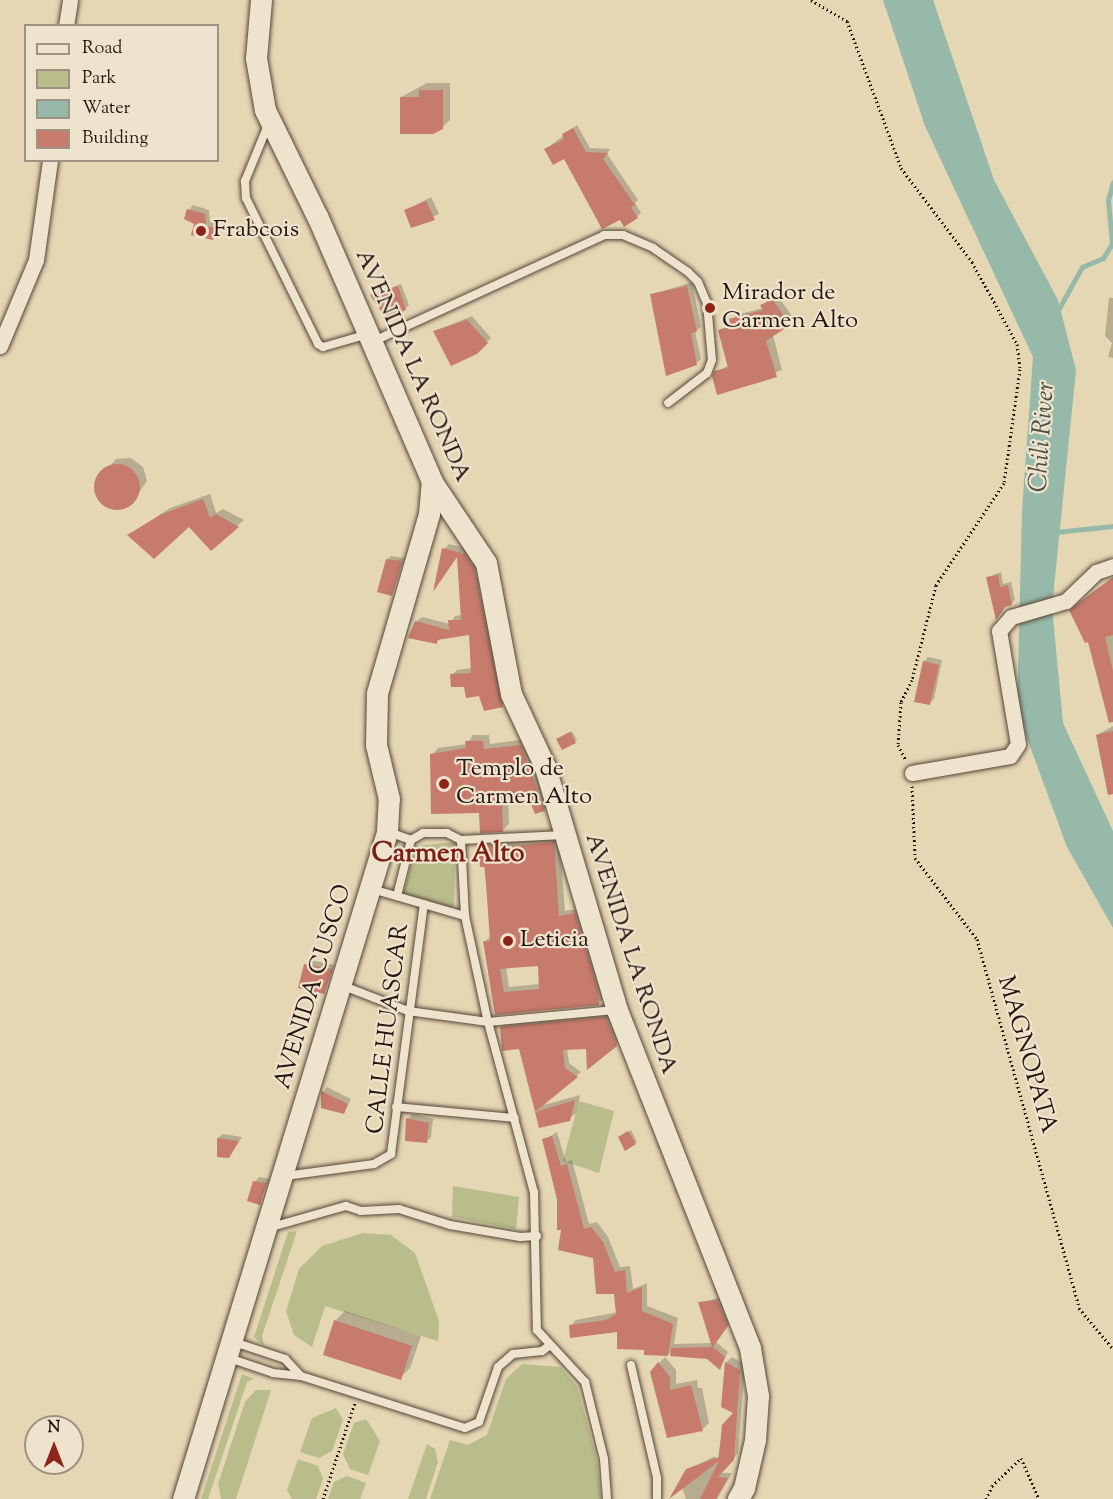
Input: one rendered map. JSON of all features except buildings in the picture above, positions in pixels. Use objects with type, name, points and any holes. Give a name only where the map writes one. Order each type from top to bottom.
[{"type":"main road","name":"AVENIDA LA RONDA","points":[[261,0],[256,58],[260,90],[270,121],[432,482],[462,528],[479,547],[486,563],[511,694],[545,767],[617,1010],[750,1348],[758,1395],[755,1440],[744,1488],[738,1499]]},
{"type":"main road","name":"AVENIDA CUSCO","points":[[183,1499],[231,1350],[387,831],[389,799],[376,744],[377,693],[421,540],[432,482]]},
{"type":"main road","points":[[421,540],[435,531],[462,528]]},
{"type":"street","points":[[66,24],[70,0]]},
{"type":"street","points":[[0,346],[36,260],[50,162]]},
{"type":"street","points":[[912,773],[1010,756],[1018,744],[999,631],[1011,617],[1056,606],[1096,572],[1113,566]]},
{"type":"lane","points":[[270,121],[245,180],[246,198],[318,344],[323,347],[369,338],[604,235],[622,235],[653,248],[688,272],[698,282],[707,303],[712,360],[707,373],[668,403]]},
{"type":"lane","points":[[387,831],[411,840]]},
{"type":"lane","points":[[397,896],[411,840],[423,833],[447,833],[461,840],[566,835]]},
{"type":"lane","points":[[461,840],[465,916],[488,1022],[534,1192],[537,1236],[534,1315],[537,1330],[585,1382],[604,1459],[607,1499]]},
{"type":"lane","points":[[371,889],[465,916]]},
{"type":"lane","name":"CALLE HUASCAR","points":[[284,1176],[385,1159],[394,1147],[396,1107],[424,904]]},
{"type":"lane","points":[[340,985],[408,1011],[488,1022],[617,1010]]},
{"type":"lane","points":[[396,1107],[514,1118]]},
{"type":"lane","points":[[268,1228],[346,1206],[361,1212],[399,1209],[450,1225],[520,1237],[537,1236]]},
{"type":"lane","points":[[231,1350],[273,1373],[301,1376],[465,1428],[479,1422],[498,1367],[513,1354],[542,1351],[550,1345]]},
{"type":"lane","points":[[231,1350],[285,1359],[301,1376]]},
{"type":"lane","points":[[631,1365],[657,1478],[657,1499]]},
{"type":"path","points":[[811,0],[847,21],[901,168],[972,262],[1018,352],[1020,369],[1004,483],[936,585],[912,680],[901,702],[898,744],[912,773]]},
{"type":"path","name":"MAGNOPATA","points":[[912,773],[915,858],[977,939],[1079,1308],[1113,1349]]},
{"type":"path","points":[[323,1499],[358,1395]]},
{"type":"path","points":[[986,1499],[992,1486],[1021,1458],[1039,1499]]},
{"type":"green space","points":[[455,842],[454,906],[450,908],[403,895],[416,846]]},
{"type":"green space","points":[[579,1101],[614,1111],[599,1173],[563,1161]]},
{"type":"green space","points":[[453,1186],[519,1197],[516,1229],[452,1217]]},
{"type":"green space","points":[[297,1231],[262,1336],[264,1346],[254,1337],[288,1232]]},
{"type":"green space","points":[[363,1233],[391,1235],[415,1253],[439,1321],[438,1341],[325,1306],[312,1347],[294,1335],[286,1311],[299,1269],[322,1246]]},
{"type":"green space","points":[[522,1364],[560,1367],[577,1386],[596,1456],[601,1499],[430,1499],[450,1440],[468,1445],[487,1435],[506,1379]]},
{"type":"green space","points":[[242,1374],[254,1379],[247,1382],[208,1499],[201,1499]]},
{"type":"green space","points":[[256,1390],[271,1390],[236,1499],[221,1499],[218,1484],[245,1402]]},
{"type":"green space","points":[[336,1408],[343,1420],[332,1451],[319,1458],[300,1452],[312,1418]]},
{"type":"green space","points":[[366,1419],[380,1441],[368,1475],[350,1469],[343,1454],[354,1423]]},
{"type":"green space","points":[[427,1444],[435,1449],[438,1462],[426,1499],[408,1499]]},
{"type":"green space","points":[[298,1459],[318,1466],[323,1479],[316,1499],[292,1499],[287,1490]]},
{"type":"green space","points":[[347,1476],[366,1483],[360,1499],[328,1499],[334,1482]]},
{"type":"water","name":"Chili River","points":[[883,0],[933,0],[994,180],[1058,300],[1076,370],[1052,607],[1063,723],[1113,831],[1113,928],[1067,847],[1017,711],[1022,511],[1033,357],[925,126]]},
{"type":"waterway","points":[[1057,312],[1082,267],[1103,258],[1112,244],[1108,200],[1113,183]]},
{"type":"waterway","points":[[1056,532],[1113,526]]},
{"type":"place","name":"Frabcois","points":[[201,231]]},
{"type":"place","name":"Mirador de Carmen Alto","points":[[710,308]]},
{"type":"place","name":"Templo de Carmen Alto","points":[[444,784]]},
{"type":"place","name":"Leticia","points":[[508,941]]},
{"type":"district","name":"Carmen Alto","points":[[448,855]]}]
